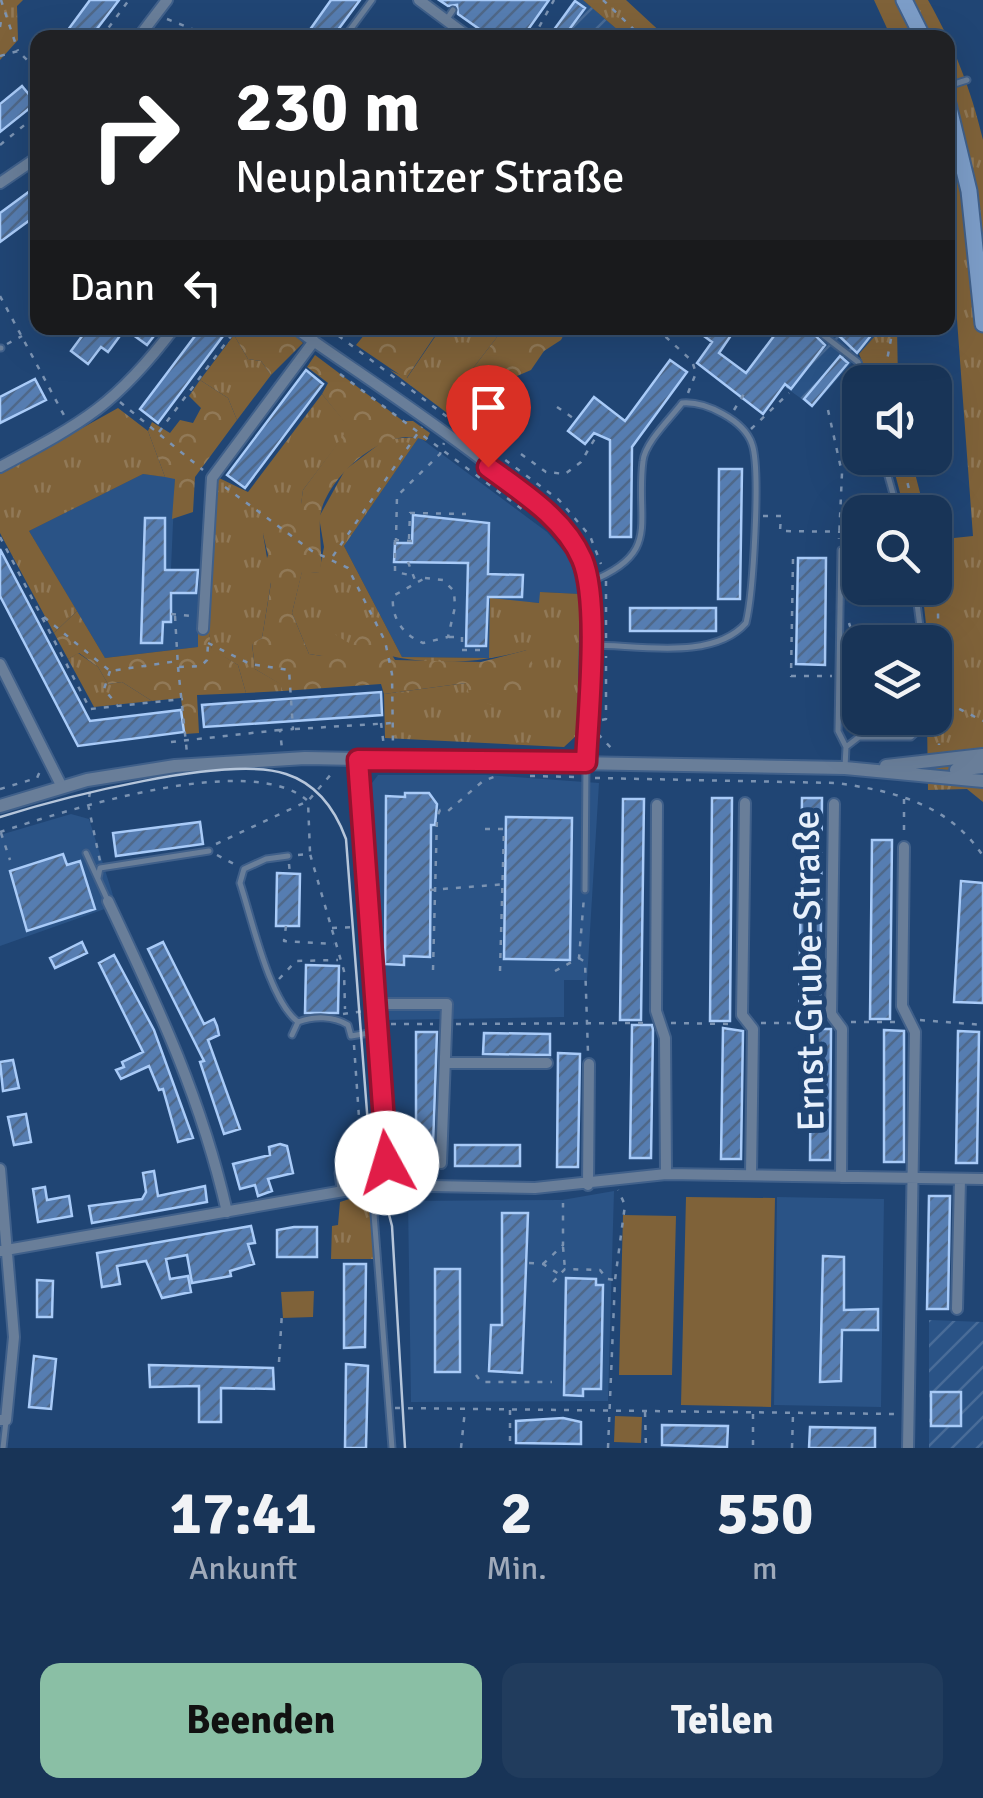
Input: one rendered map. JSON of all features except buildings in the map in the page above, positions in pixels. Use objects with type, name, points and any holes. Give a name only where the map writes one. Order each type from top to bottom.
[{"type":"main road","points":[[904,0],[919,30]]},
{"type":"main road","points":[[955,133],[969,192],[983,324]]},
{"type":"street","points":[[144,30],[168,0]]},
{"type":"street","points":[[420,0],[450,15],[463,30]]},
{"type":"street","points":[[0,183],[30,162]]},
{"type":"street","points":[[0,466],[71,429],[115,398],[168,335]]},
{"type":"street","points":[[304,335],[542,508],[572,540],[588,582],[586,762]]},
{"type":"street","points":[[203,630],[212,478],[314,342]]},
{"type":"street","points":[[0,664],[62,787]]},
{"type":"street","points":[[0,806],[88,780],[187,764],[358,760],[392,753],[871,768],[983,780]]},
{"type":"street","points":[[871,768],[983,755]]},
{"type":"street","points":[[358,760],[389,1185]]},
{"type":"street","points":[[924,774],[983,767]]},
{"type":"street","name":"Ernst-Grube-Straße","points":[[745,803],[742,1015],[753,1029],[751,1174]]},
{"type":"street","name":"Ernst-Grube-Straße","points":[[834,804],[831,1014],[842,1029],[840,1177]]},
{"type":"street","points":[[657,805],[660,1023],[666,1038],[666,1174]]},
{"type":"street","points":[[904,848],[902,1006],[915,1032],[908,1448]]},
{"type":"street","points":[[108,901],[190,1078],[209,1134],[227,1212]]},
{"type":"street","points":[[374,1007],[447,1004],[448,1063],[440,1163]]},
{"type":"street","points":[[448,1063],[547,1063]]},
{"type":"street","points":[[588,1064],[588,1185]]},
{"type":"street","points":[[0,1170],[14,1338],[3,1420]]},
{"type":"street","name":"Ernst-Grube-Straße","points":[[371,1185],[588,1185],[666,1174],[983,1179]]},
{"type":"street","points":[[958,1308],[960,1179]]},
{"type":"street","points":[[5,1250],[371,1185]]},
{"type":"lane","points":[[350,30],[372,0]]},
{"type":"lane","points":[[955,84],[967,80]]},
{"type":"lane","points":[[823,335],[859,365]]},
{"type":"lane","points":[[588,582],[605,576],[636,553],[644,538],[643,456],[682,402],[702,402],[746,433],[754,461],[750,609],[746,623],[736,634],[708,645],[589,644]]},
{"type":"lane","points":[[841,550],[838,731],[846,747],[845,768]]},
{"type":"lane","points":[[846,747],[860,737],[912,735]]},
{"type":"lane","points":[[585,890],[586,762]]},
{"type":"lane","points":[[98,878],[100,868],[209,850]]},
{"type":"lane","points":[[86,853],[108,901]]},
{"type":"lane","points":[[288,856],[266,859],[244,870],[240,883],[288,1014],[298,1022],[338,1019],[348,1025],[351,1036],[375,1032]]},
{"type":"lane","points":[[292,1035],[298,1022]]},
{"type":"lane","points":[[347,1139],[384,1137]]},
{"type":"lane","points":[[338,1173],[340,1188]]},
{"type":"lane","points":[[371,1185],[392,1448]]},
{"type":"lane","points":[[3,1420],[4,1448]]},
{"type":"path","points":[[0,27],[1,0]]},
{"type":"path","points":[[107,30],[129,0]]},
{"type":"path","points":[[537,30],[554,0]]},
{"type":"path","points":[[603,0],[635,30]]},
{"type":"path","points":[[2,9],[18,51],[30,62]]},
{"type":"path","points":[[158,13],[196,30]]},
{"type":"path","points":[[0,56],[18,51]]},
{"type":"path","points":[[0,145],[30,121]]},
{"type":"path","points":[[0,296],[71,429]]},
{"type":"path","points":[[158,433],[232,335]]},
{"type":"path","points":[[337,335],[572,512],[590,536],[605,576],[606,719],[598,720],[598,734],[613,750],[624,751]]},
{"type":"path","points":[[663,335],[692,362],[696,373],[682,402]]},
{"type":"path","points":[[886,365],[892,335]]},
{"type":"path","points":[[1,348],[22,336]]},
{"type":"path","points":[[336,371],[527,512]]},
{"type":"path","points":[[746,433],[789,393]]},
{"type":"path","points":[[728,420],[744,394]]},
{"type":"path","points":[[115,398],[212,478],[312,551],[348,568],[385,641],[392,674],[392,753],[382,747],[381,723]]},
{"type":"path","points":[[557,406],[576,420]]},
{"type":"path","points":[[828,410],[842,473],[839,534]]},
{"type":"path","points":[[332,558],[426,422]]},
{"type":"path","points":[[521,454],[546,472],[565,474],[581,462],[597,434]]},
{"type":"path","points":[[396,540],[397,496],[448,438]]},
{"type":"path","points":[[410,575],[395,572],[392,541],[411,541],[410,514],[466,514]]},
{"type":"path","points":[[753,516],[781,516],[780,531],[842,534]]},
{"type":"path","points":[[0,538],[90,709],[183,699]]},
{"type":"path","points":[[793,559],[791,676],[838,676]]},
{"type":"path","points":[[408,562],[416,582]]},
{"type":"path","points":[[448,637],[455,607],[454,590],[443,580],[416,582],[393,596],[392,607],[402,629],[424,643],[462,637],[462,650],[487,650]]},
{"type":"path","points":[[40,614],[110,671],[178,661]]},
{"type":"path","points":[[187,764],[173,614],[204,616]]},
{"type":"path","points":[[839,623],[852,625]]},
{"type":"path","points":[[178,667],[201,666],[207,660],[208,643],[250,664],[289,670],[293,729]]},
{"type":"path","points":[[110,671],[104,689],[118,706]]},
{"type":"path","points":[[952,705],[983,720]]},
{"type":"path","points":[[170,742],[187,737],[393,722]]},
{"type":"path","points":[[280,730],[282,759]]},
{"type":"path","points":[[938,735],[939,759]]},
{"type":"path","points":[[0,789],[36,778],[42,771],[38,762],[50,758]]},
{"type":"path","points":[[244,870],[209,850],[219,841],[308,801],[332,776],[333,759]]},
{"type":"path","points":[[433,970],[432,888],[440,810],[448,811],[483,781],[498,779],[499,774],[514,774]]},
{"type":"path","points":[[530,776],[836,782],[934,808],[964,832],[983,856]]},
{"type":"path","points":[[88,780],[88,804],[100,868]]},
{"type":"path","points":[[10,860],[0,832],[88,804],[240,780],[292,788],[308,801],[310,854],[340,960],[345,1012],[354,1034],[364,1178],[371,1185]]},
{"type":"path","points":[[653,780],[657,805]]},
{"type":"path","name":"Ernst-Grube-Straße","points":[[834,804],[836,782]]},
{"type":"path","points":[[904,798],[904,848]]},
{"type":"path","points":[[485,829],[504,830],[500,970]]},
{"type":"path","points":[[290,874],[288,856],[310,854]]},
{"type":"path","points":[[432,888],[504,886]]},
{"type":"path","points":[[578,958],[585,890]]},
{"type":"path","points":[[286,926],[284,942],[336,944]]},
{"type":"path","points":[[332,928],[370,927]]},
{"type":"path","points":[[554,970],[578,958]]},
{"type":"path","points":[[578,958],[585,962],[588,1064]]},
{"type":"path","points":[[274,984],[296,961],[340,960]]},
{"type":"path","points":[[345,1012],[374,1007],[381,1010],[383,1024],[910,1020],[983,1025]]},
{"type":"path","points":[[608,1448],[615,1280],[625,1205],[618,1192],[618,1178]]},
{"type":"path","points":[[553,1282],[565,1269],[562,1203]]},
{"type":"path","points":[[543,1264],[563,1245]]},
{"type":"path","points":[[529,1263],[543,1264],[560,1275]]},
{"type":"path","points":[[565,1269],[600,1270],[606,1279],[615,1280]]},
{"type":"path","points":[[280,1362],[282,1312]]},
{"type":"path","points":[[476,1375],[480,1382],[552,1382]]},
{"type":"path","points":[[390,1408],[908,1414]]},
{"type":"path","points":[[461,1448],[465,1408]]},
{"type":"path","points":[[510,1409],[510,1448]]},
{"type":"path","points":[[646,1410],[646,1448]]},
{"type":"path","points":[[753,1412],[753,1448]]},
{"type":"path","points":[[792,1448],[794,1413]]},
{"type":"shaded area","points":[[574,0],[583,0],[618,30],[552,30]]},
{"type":"shaded area","points":[[774,335],[876,335],[850,365],[842,365],[842,374],[813,407],[753,364]]},
{"type":"shaded area","points":[[419,437],[547,532],[569,557],[580,594],[541,592],[540,603],[527,602],[489,658],[402,657],[344,546]]},
{"type":"shaded area","points":[[143,474],[175,478],[171,569],[199,570],[198,647],[105,658],[29,531]]},
{"type":"shaded area","points":[[378,775],[486,775],[599,783],[587,980],[564,980],[564,1017],[384,1020],[369,787]]},
{"type":"shaded area","points":[[71,814],[89,819],[116,905],[0,946],[0,835]]},
{"type":"shaded area","points":[[614,1191],[608,1401],[411,1402],[408,1201],[562,1200]]},
{"type":"shaded area","points":[[777,1197],[884,1199],[881,1407],[774,1405]]},
{"type":"shaded area","points":[[929,1320],[983,1322],[983,1448],[929,1448]]},
{"type":"green space","points":[[0,0],[23,0],[17,6],[18,40],[0,60]]},
{"type":"green space","points":[[583,0],[626,0],[658,30],[618,30]]},
{"type":"green space","points":[[874,0],[928,0],[944,30],[888,30]]},
{"type":"green space","points":[[955,56],[983,140],[983,802],[967,789],[928,790],[927,735],[952,735],[952,625],[926,625],[924,605],[952,605],[952,538],[973,536],[955,293]]},
{"type":"green space","points":[[234,335],[248,359],[261,361],[271,375],[237,420],[228,398],[200,380]]},
{"type":"green space","points":[[234,335],[296,335],[303,343],[271,375],[261,361],[248,359]]},
{"type":"green space","points":[[364,335],[435,335],[406,379],[356,345]]},
{"type":"green space","points":[[436,335],[499,335],[450,398],[452,410],[475,426],[471,431],[390,370],[407,378]]},
{"type":"green space","points":[[499,335],[564,335],[544,351],[531,370],[510,379],[475,426],[452,410],[450,398]]},
{"type":"green space","points":[[876,335],[897,335],[898,365],[864,365],[859,354]]},
{"type":"green space","points":[[315,355],[403,421],[413,421],[430,433],[426,441],[410,437],[393,439],[376,447],[359,458],[332,488],[320,519],[320,573],[302,572],[292,613],[309,654],[322,656],[331,632],[352,645],[372,622],[395,660],[481,662],[527,650],[539,680],[521,714],[470,698],[466,683],[384,694],[381,684],[283,691],[280,684],[255,669],[252,643],[262,638],[271,583],[262,574],[268,555],[263,534],[275,510],[301,504],[303,490],[349,428],[322,394],[328,383],[307,367]]},
{"type":"green space","points":[[200,380],[228,398],[237,420],[195,477],[193,512],[172,519],[175,479],[165,477],[148,431],[152,422],[170,433],[180,420],[193,423],[201,408],[189,396]]},
{"type":"green space","points":[[322,394],[350,428],[303,490],[301,505],[263,534],[271,582],[262,638],[252,644],[255,669],[281,684],[283,691],[246,693],[238,665],[212,650],[208,628],[212,492],[217,477],[248,492]]},
{"type":"green space","points":[[118,408],[148,431],[165,477],[143,474],[29,531],[77,611],[54,633],[0,533],[0,474]]},
{"type":"green space","points":[[419,437],[344,546],[402,657],[489,658],[490,598],[539,603],[540,592],[580,594],[577,735],[564,747],[385,738],[384,694],[466,683],[527,650],[504,656],[482,659],[439,662],[396,657],[352,645],[322,656],[309,654],[292,613],[302,571],[319,573],[324,547],[319,517],[345,470],[386,439]]},
{"type":"green space","points":[[895,475],[915,475],[921,495],[901,495]]},
{"type":"green space","points":[[77,611],[105,658],[198,647],[198,632],[208,628],[212,649],[238,665],[246,693],[197,695],[199,733],[185,734],[181,698],[152,701],[122,682],[108,684],[98,667],[79,653],[68,659],[54,633]]},
{"type":"green space","points":[[78,653],[98,667],[108,684],[122,682],[152,701],[94,707],[68,659]]},
{"type":"green space","points":[[356,1197],[372,1202],[376,1259],[331,1259],[332,1226],[338,1225],[340,1202]]},
{"type":"green space","points":[[686,1197],[775,1198],[771,1407],[681,1405]]},
{"type":"green space","points":[[623,1215],[676,1216],[672,1375],[619,1375]]},
{"type":"green space","points":[[314,1291],[313,1317],[283,1318],[281,1292]]},
{"type":"green space","points":[[615,1416],[642,1417],[641,1443],[614,1442]]},
{"type":"tram line","points":[[0,817],[144,781],[260,769],[297,778],[316,791],[330,808],[346,839],[369,1138],[392,1226],[405,1448]]},
{"type":"route","points":[[387,1163],[358,760],[586,762],[589,644],[588,582],[583,561],[572,540],[542,508],[488,467]]}]
